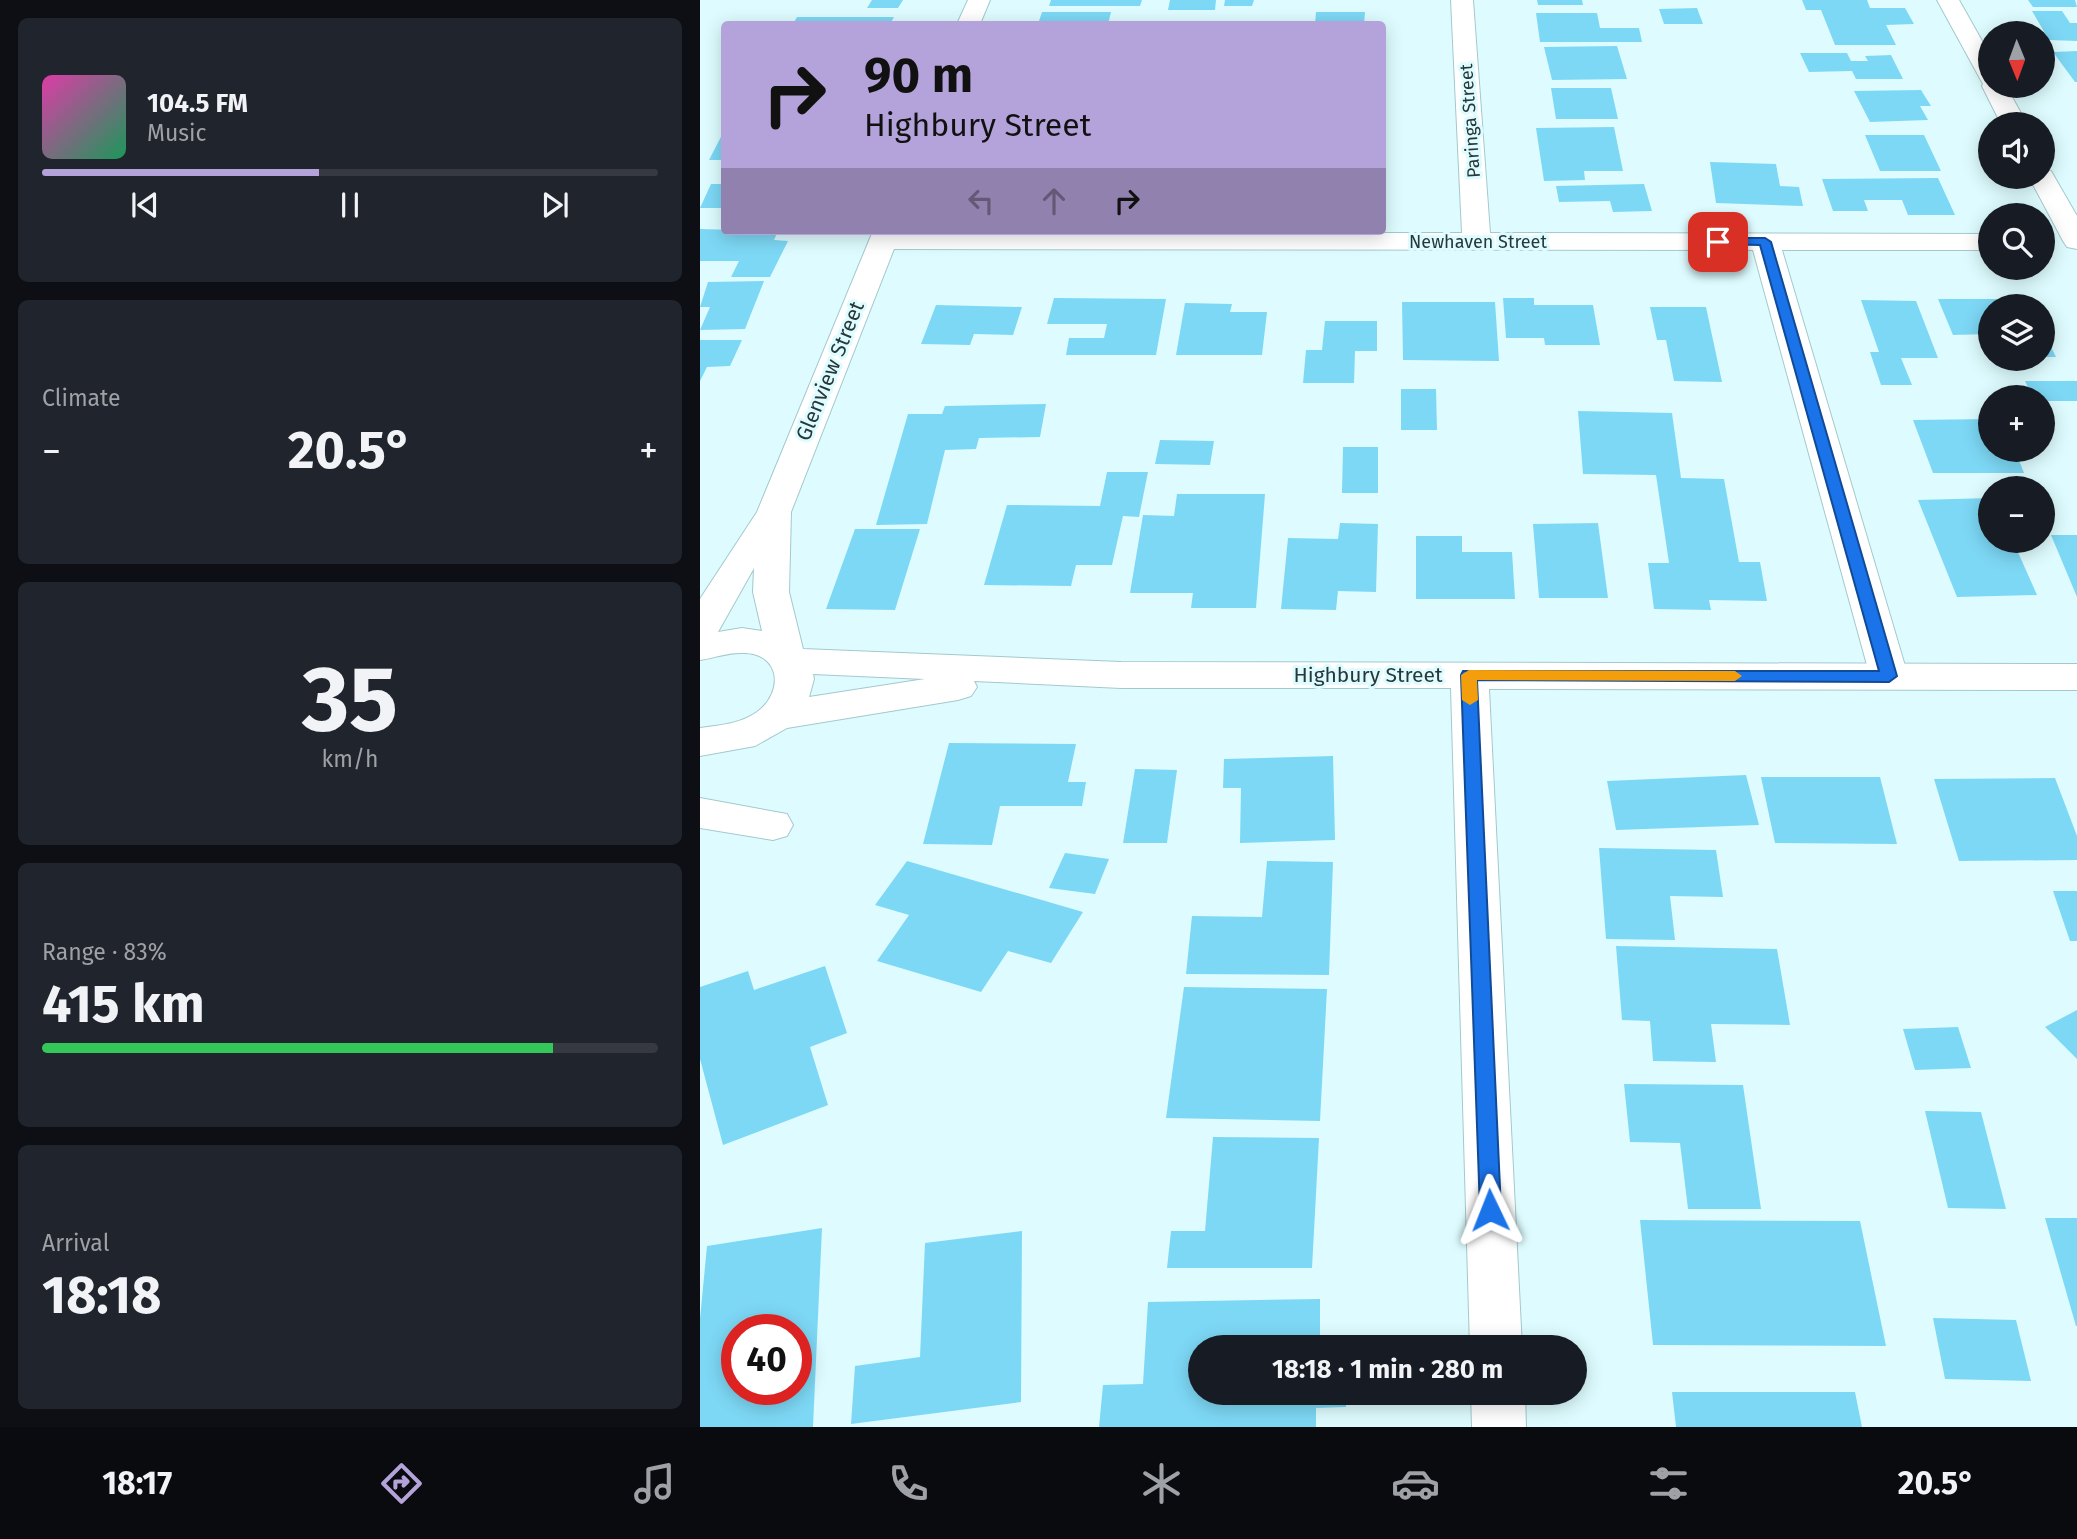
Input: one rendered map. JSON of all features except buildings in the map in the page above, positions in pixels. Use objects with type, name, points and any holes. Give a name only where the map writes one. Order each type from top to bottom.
[{"type":"street","points":[[970,21],[979,0]]},
{"type":"street","name":"Paringa Street","points":[[1462,0],[1477,242]]},
{"type":"street","points":[[1948,0],[1978,56]]},
{"type":"street","points":[[2048,189],[2077,242],[2055,242]]},
{"type":"street","name":"Newhaven Street","points":[[885,236],[1477,242],[1978,242]]},
{"type":"street","name":"Glenview Street","points":[[700,632],[728,581],[774,512],[885,236]]},
{"type":"street","points":[[1765,242],[1889,676]]},
{"type":"street","name":"Glenview Street","points":[[774,512],[771,592],[789,657],[797,674],[796,688],[790,703],[777,716]]},
{"type":"street","name":"Highbury Street","points":[[700,648],[734,640],[753,641],[789,657],[1121,675],[2077,677]]},
{"type":"street","name":"Highbury Street","points":[[777,716],[974,685],[1121,675]]},
{"type":"street","points":[[1469,675],[1495,1335]]},
{"type":"street","points":[[700,742],[737,737],[759,728],[777,716]]},
{"type":"street","points":[[700,813],[773,825]]},
{"type":"street","points":[[1498,1405],[1499,1427]]},
{"type":"slow traffic","points":[[1470,700],[1469,675],[1735,676]]},
{"type":"route","points":[[1490,1210],[1469,675],[1889,676],[1765,242],[1718,242]]}]
